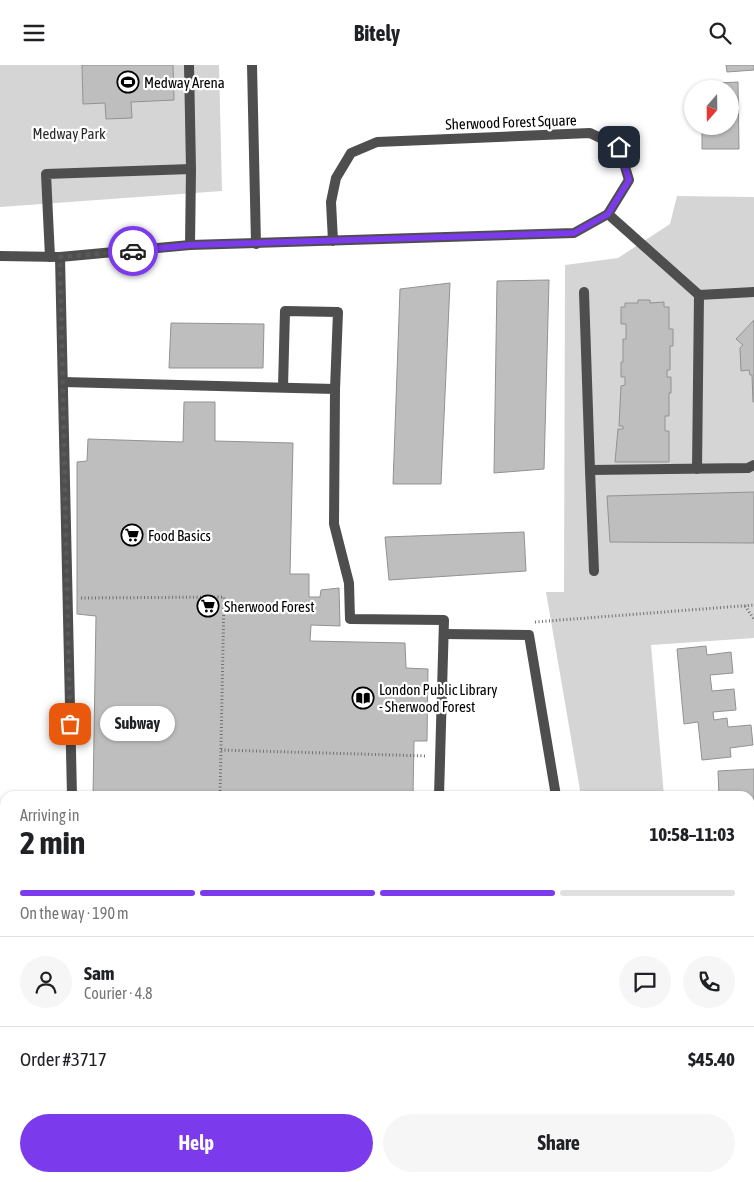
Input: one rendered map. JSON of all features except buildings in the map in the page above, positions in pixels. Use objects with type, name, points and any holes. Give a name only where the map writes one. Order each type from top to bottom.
[{"type":"street","points":[[189,65],[190,245]]},
{"type":"street","points":[[252,65],[256,244]]},
{"type":"street","name":"Sherwood Forest Square","points":[[0,257],[55,257],[190,245],[256,244],[574,233],[608,214],[629,180],[619,147],[590,133],[377,142],[351,153],[336,178],[331,202],[333,241]]},
{"type":"street","points":[[72,791],[63,382],[55,257],[46,174],[191,169]]},
{"type":"street","points":[[608,214],[699,295],[754,292]]},
{"type":"street","points":[[584,292],[594,571]]},
{"type":"street","points":[[697,469],[699,295]]},
{"type":"street","points":[[283,387],[285,311],[338,312],[335,389],[334,524],[349,583],[350,619],[444,619],[439,791]]},
{"type":"street","points":[[63,382],[335,389]]},
{"type":"street","points":[[590,470],[748,468],[754,465]]},
{"type":"street","points":[[444,634],[529,635],[555,791]]},
{"type":"path","points":[[68,597],[224,597],[220,791]]},
{"type":"path","points":[[531,622],[754,605]]},
{"type":"path","points":[[745,606],[754,619]]},
{"type":"path","points":[[221,750],[440,757]]},
{"type":"green space","name":"Medway Park","points":[[0,65],[219,65],[222,191],[0,207]]},
{"type":"green space","points":[[677,196],[754,197],[754,638],[651,645],[664,791],[580,791],[546,592],[564,592],[565,265],[618,258],[670,224]]},
{"type":"way so far","points":[[70,724],[60,257],[133,251]]},
{"type":"place","name":"Medway Arena","points":[[128,82]]},
{"type":"place","name":"Food Basics","points":[[132,535]]},
{"type":"place","name":"Sherwood Forest","points":[[208,606]]},
{"type":"place","name":"London Public Library - Sherwood Forest","points":[[363,698]]},
{"type":"place","name":"Subway","points":[[70,724]]},
{"type":"route","points":[[133,251],[190,245],[574,233],[608,214],[629,180],[619,147]]}]
